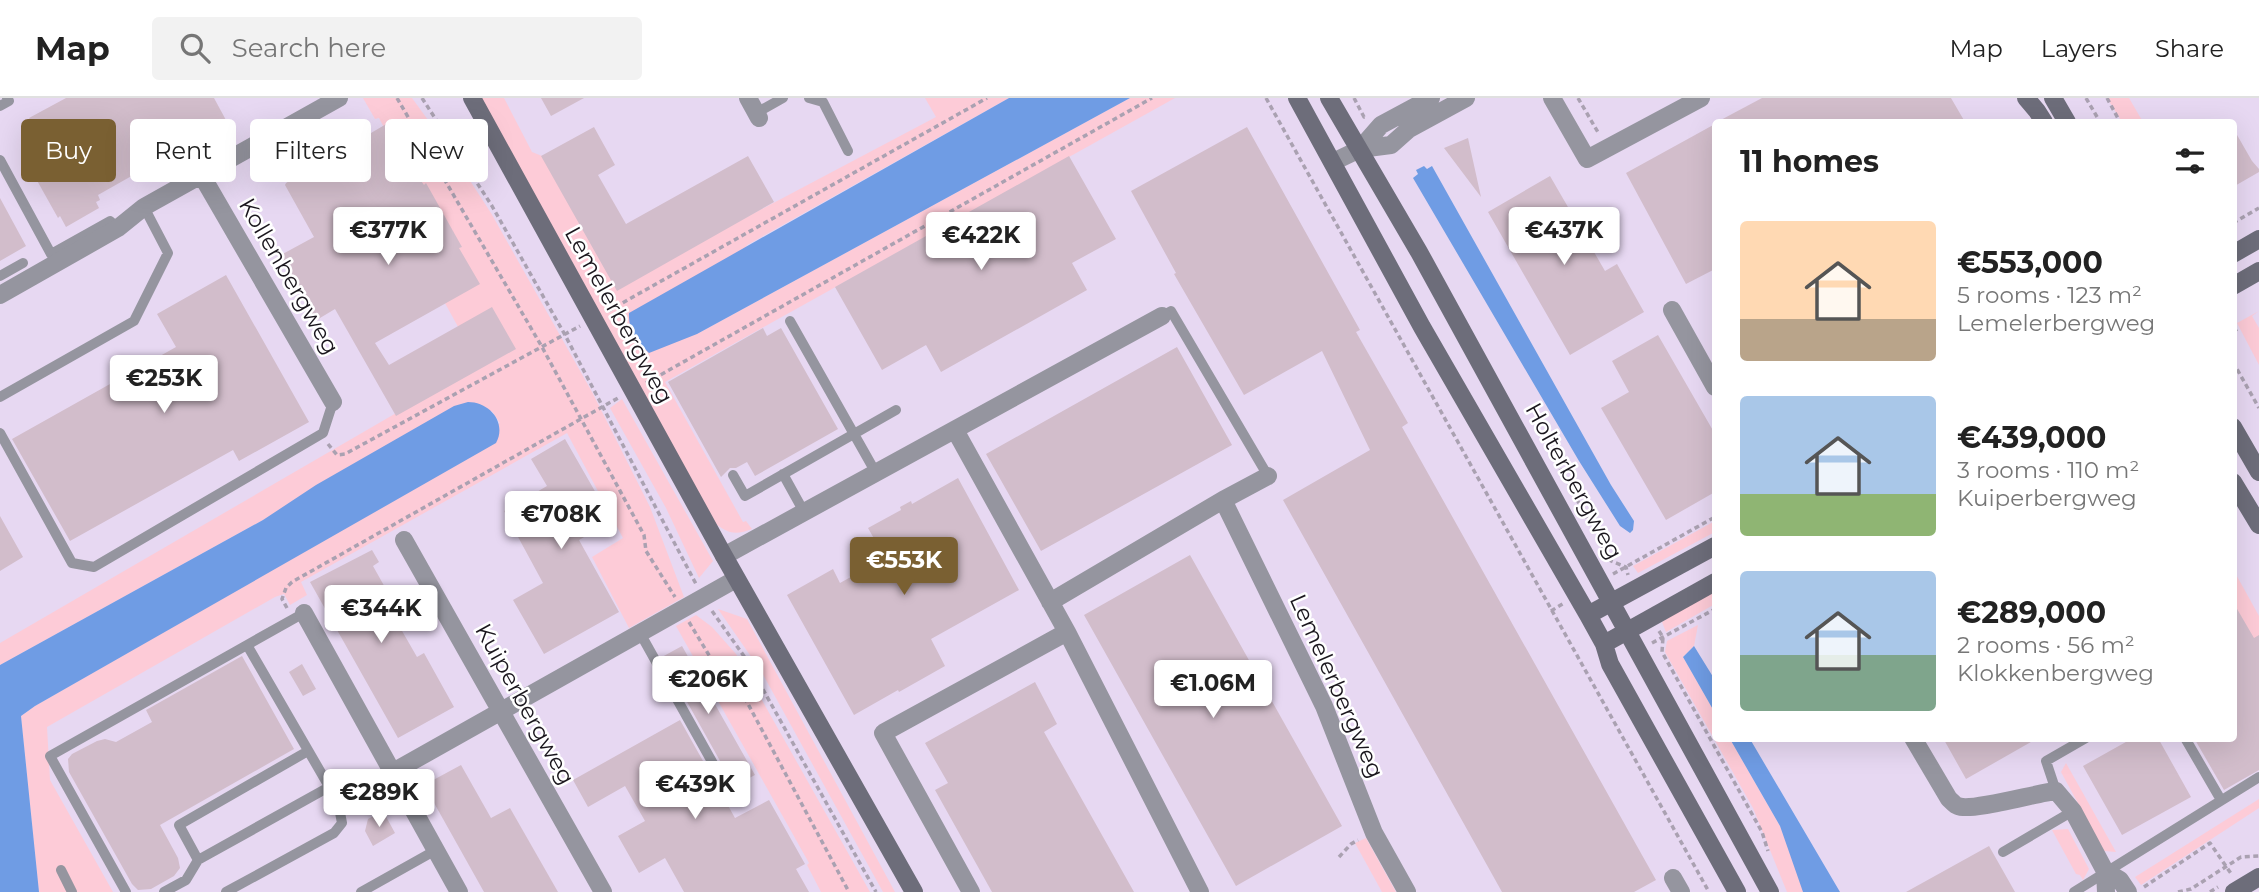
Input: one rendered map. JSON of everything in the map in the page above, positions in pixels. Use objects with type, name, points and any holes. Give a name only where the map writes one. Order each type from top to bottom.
[{"type":"main road","name":"Lemelerbergweg","points":[[472,98],[723,556],[914,892]]},
{"type":"main road","points":[[1297,98],[1422,327],[1577,594],[1604,644],[1610,664],[1737,892]]},
{"type":"main road","name":"Holterbergweg","points":[[1329,98],[1629,631],[1770,892]]},
{"type":"main road","points":[[2026,98],[2041,119]]},
{"type":"main road","points":[[2053,98],[2065,119]]},
{"type":"main road","points":[[2237,252],[2259,239]]},
{"type":"main road","points":[[2237,284],[2259,271]]},
{"type":"main road","points":[[2237,434],[2259,472]]},
{"type":"main road","points":[[2237,489],[2259,525]]},
{"type":"main road","points":[[1588,615],[1712,548]]},
{"type":"main road","points":[[1604,644],[1712,584]]},
{"type":"main road","points":[[2230,885],[2259,877]]},
{"type":"street","points":[[236,154],[315,104],[339,98]]},
{"type":"street","points":[[1360,149],[1381,125],[1431,98]]},
{"type":"street","points":[[1333,162],[1360,149],[1391,145],[1409,129],[1466,98]]},
{"type":"street","points":[[1552,98],[1587,159],[1701,98]]},
{"type":"street","points":[[0,295],[118,228],[144,207],[191,182]]},
{"type":"street","name":"Kollenbergweg","points":[[205,182],[333,402]]},
{"type":"street","points":[[1672,310],[1712,382]]},
{"type":"street","points":[[723,556],[1162,316]]},
{"type":"street","points":[[955,430],[1067,632],[1200,892]]},
{"type":"street","points":[[1050,602],[1268,476]]},
{"type":"street","name":"Lemelerbergweg","points":[[1223,500],[1324,706],[1374,833],[1407,892]]},
{"type":"street","name":"Kuiperbergweg","points":[[404,540],[603,892]]},
{"type":"street","points":[[393,772],[736,579]]},
{"type":"street","points":[[304,613],[459,892]]},
{"type":"street","points":[[971,892],[883,733],[1067,632]]},
{"type":"street","points":[[1915,742],[1949,799],[1958,806],[1972,807],[2056,791],[2073,811],[2105,871],[2106,892]]},
{"type":"street","points":[[2105,871],[2120,880],[2128,892]]},
{"type":"lane","points":[[754,109],[783,98]]},
{"type":"lane","points":[[809,98],[822,102],[848,150]]},
{"type":"lane","points":[[0,160],[51,254],[110,221],[118,228]]},
{"type":"lane","points":[[0,397],[134,321],[168,253],[144,207]]},
{"type":"lane","points":[[0,276],[23,263]]},
{"type":"lane","points":[[1162,316],[1171,311],[1268,476]]},
{"type":"lane","points":[[790,321],[876,473]]},
{"type":"lane","points":[[0,433],[72,564],[94,568],[323,433],[333,402]]},
{"type":"lane","points":[[733,475],[745,496],[896,410]]},
{"type":"lane","points":[[783,474],[804,512]]},
{"type":"lane","points":[[126,892],[50,756],[304,613]]},
{"type":"lane","points":[[640,633],[734,801]]},
{"type":"lane","points":[[226,892],[334,833],[341,822],[338,802],[247,645]]},
{"type":"lane","points":[[2056,791],[2046,761],[2079,742]]},
{"type":"lane","points":[[2187,742],[2221,800]]},
{"type":"lane","points":[[198,860],[179,825],[308,751]]},
{"type":"lane","points":[[338,802],[393,772]]},
{"type":"lane","points":[[2074,892],[2259,777]]},
{"type":"lane","points":[[164,892],[186,880],[198,860],[329,787]]},
{"type":"lane","points":[[2003,852],[2073,811]]},
{"type":"lane","points":[[361,892],[436,850]]},
{"type":"lane","points":[[61,870],[72,892]]},
{"type":"path","points":[[397,98],[582,418],[644,536],[646,551],[724,680],[733,676],[849,892]]},
{"type":"path","points":[[422,98],[492,206],[565,335],[703,598],[746,659],[876,892]]},
{"type":"path","points":[[323,433],[337,455],[345,454],[565,335],[987,98]]},
{"type":"path","points":[[304,613],[289,612],[282,599],[286,588],[292,582],[1152,98]]},
{"type":"path","points":[[1266,98],[1709,892]]},
{"type":"path","points":[[1578,98],[1607,148]]},
{"type":"path","points":[[2087,98],[2098,119]]},
{"type":"path","points":[[2106,98],[2118,119]]},
{"type":"path","points":[[2237,221],[2259,208]]},
{"type":"path","points":[[2237,369],[2259,408]]},
{"type":"path","points":[[1601,581],[1712,519]]},
{"type":"path","points":[[1551,611],[1577,594]]},
{"type":"path","points":[[1663,637],[1662,652],[1762,832],[1769,853]]},
{"type":"path","points":[[1339,857],[1351,844],[1374,833]]},
{"type":"path","points":[[2136,892],[2210,843],[2226,866],[2230,885],[2210,892]]},
{"type":"path","points":[[2178,892],[2191,889],[2241,857],[2259,856]]},
{"type":"shaded area","points":[[0,98],[2259,98],[2259,892],[0,892]]},
{"type":"shaded area","points":[[363,98],[412,98],[427,119],[385,119],[385,129],[379,118],[375,119]]},
{"type":"shaded area","points":[[478,98],[504,98],[532,152],[542,156],[616,286],[936,117],[925,98],[1009,98],[747,245],[697,334],[1130,98],[1175,98],[665,382],[743,522],[746,521],[752,529],[737,533],[729,532],[716,524]]},
{"type":"shaded area","points":[[2107,98],[2129,98],[2141,119],[2120,119]]},
{"type":"shaded area","points":[[413,182],[471,182],[592,392],[650,507],[684,597],[629,628],[592,557],[623,538],[567,433],[301,582],[307,595],[290,605],[284,594],[275,597],[47,727],[50,780],[113,892],[39,892],[21,716],[169,629],[500,423],[492,411],[263,520],[0,665],[0,643],[479,365],[429,274],[454,261]]},
{"type":"shaded area","points":[[2259,311],[2252,316],[2259,328],[2259,365],[2237,323]]},
{"type":"shaded area","points":[[622,399],[713,561],[699,578],[666,508],[610,408]]},
{"type":"shaded area","points":[[1712,523],[1712,534],[1638,573],[1633,566]]},
{"type":"shaded area","points":[[2237,576],[2259,616],[2259,649],[2237,610]]},
{"type":"shaded area","points":[[1712,589],[1712,606],[1666,632],[1662,622]]},
{"type":"shaded area","points":[[718,609],[747,619],[895,892],[883,892],[761,671]]},
{"type":"shaded area","points":[[696,615],[712,627],[736,654],[870,892],[821,892],[807,865],[809,863],[676,626]]},
{"type":"shaded area","points":[[1698,625],[1694,646],[1683,657],[1712,708],[1712,735],[1665,652],[1667,641]]},
{"type":"shaded area","points":[[1716,742],[1732,742],[1780,826],[1804,892],[1787,892],[1753,808]]},
{"type":"shaded area","points":[[2066,763],[2116,852],[2104,851],[2061,772]]},
{"type":"shaded area","points":[[2259,799],[2259,808],[2141,885],[2135,877]]},
{"type":"shaded area","points":[[2068,829],[2089,869],[2083,880],[2076,874],[2052,830]]},
{"type":"shaded area","points":[[1366,838],[1396,892],[1382,892],[1355,843]]},
{"type":"water","points":[[1009,98],[1130,98],[697,334],[649,353],[637,340],[631,330],[629,313]]},
{"type":"water","points":[[1424,166],[1427,169],[1432,166],[1611,485],[1634,521],[1630,533],[1620,526],[1579,461],[1413,178],[1418,174],[1416,170]]},
{"type":"water","points":[[468,402],[483,406],[494,415],[499,428],[496,443],[21,716],[39,892],[0,892],[0,665],[263,520],[316,485],[454,406]]},
{"type":"water","points":[[1694,646],[1712,675],[1712,708],[1683,657]]},
{"type":"water","points":[[1732,742],[1752,742],[1840,892],[1803,892],[1780,826]]},
{"type":"building","points":[[66,98],[214,98],[225,119],[130,119],[130,177],[98,195],[100,200],[96,202],[99,208],[66,227],[38,182],[116,182],[116,119],[29,118]]},
{"type":"building","points":[[541,98],[584,98],[551,116]]},
{"type":"building","points":[[1762,98],[1951,98],[1963,119],[1723,119]]},
{"type":"building","points":[[385,125],[385,182],[426,183],[480,284],[375,343],[389,365],[492,307],[516,349],[396,416],[335,309],[315,321],[279,256],[314,237],[286,183],[371,182],[371,133]]},
{"type":"building","points":[[1712,126],[1712,271],[1686,284],[1626,173]]},
{"type":"building","points":[[594,127],[615,165],[598,175],[626,224],[748,156],[774,202],[617,291],[541,156]]},
{"type":"building","points":[[1247,127],[1360,330],[1356,332],[1408,423],[1402,427],[1656,880],[1634,892],[1502,892],[1283,500],[1370,450],[1322,351],[1244,395],[1174,274],[1176,273],[1131,191]]},
{"type":"building","points":[[2237,135],[2259,169],[2259,172],[2237,185]]},
{"type":"building","points":[[1468,138],[1481,197],[1444,148]]},
{"type":"building","points":[[1069,156],[1116,239],[1072,263],[1087,290],[941,372],[926,345],[882,370],[835,287]]},
{"type":"building","points":[[1550,176],[1605,271],[1617,264],[1644,312],[1570,355],[1488,212]]},
{"type":"building","points":[[0,198],[26,246],[0,261]]},
{"type":"building","points":[[226,275],[309,422],[239,461],[233,450],[70,541],[12,439],[176,347],[157,314]]},
{"type":"building","points":[[763,328],[767,336],[781,328],[838,429],[755,476],[747,462],[730,468],[721,477],[668,382]]},
{"type":"building","points":[[1658,335],[1712,429],[1712,494],[1666,520],[1601,408],[1629,392],[1612,361]]},
{"type":"building","points":[[1177,347],[1232,445],[1041,551],[986,454]]},
{"type":"building","points":[[565,439],[612,521],[579,540],[619,612],[544,654],[513,600],[543,583],[504,511],[547,486],[531,459]]},
{"type":"building","points":[[958,478],[1019,590],[931,639],[945,666],[854,715],[787,595],[833,569],[840,583],[885,558],[868,528],[901,510],[900,507],[911,501],[912,504]]},
{"type":"building","points":[[0,516],[23,557],[0,571]]},
{"type":"building","points":[[372,550],[379,562],[373,566],[396,607],[390,610],[417,657],[424,653],[454,707],[398,738],[310,582]]},
{"type":"building","points":[[1190,555],[1342,826],[1236,886],[1084,615]]},
{"type":"building","points":[[2237,609],[2254,638],[2259,635],[2259,770],[2224,790],[2196,742],[2237,742]]},
{"type":"building","points":[[682,646],[755,775],[734,786],[662,657]]},
{"type":"building","points":[[242,656],[294,749],[160,825],[178,858],[180,868],[174,876],[151,889],[138,890],[132,884],[69,772],[68,759],[72,754],[97,741],[105,739],[116,742],[152,722],[146,710]]},
{"type":"building","points":[[302,664],[316,689],[303,696],[289,672]]},
{"type":"building","points":[[1035,682],[1057,724],[1044,732],[1134,892],[992,892],[935,790],[948,783],[925,743]]},
{"type":"building","points":[[680,720],[735,818],[769,800],[805,864],[796,869],[809,892],[684,892],[665,858],[639,873],[618,836],[645,821],[625,786],[588,807],[573,780]]},
{"type":"building","points":[[1945,742],[2031,742],[1966,779]]},
{"type":"building","points":[[2126,742],[2160,742],[2191,797],[2122,835],[2083,766]]},
{"type":"building","points":[[461,765],[491,818],[510,808],[558,892],[484,892],[424,785]]},
{"type":"building","points":[[383,811],[395,833],[373,846],[365,831],[368,819]]},
{"type":"building","points":[[1989,846],[2015,892],[1906,892]]}]
